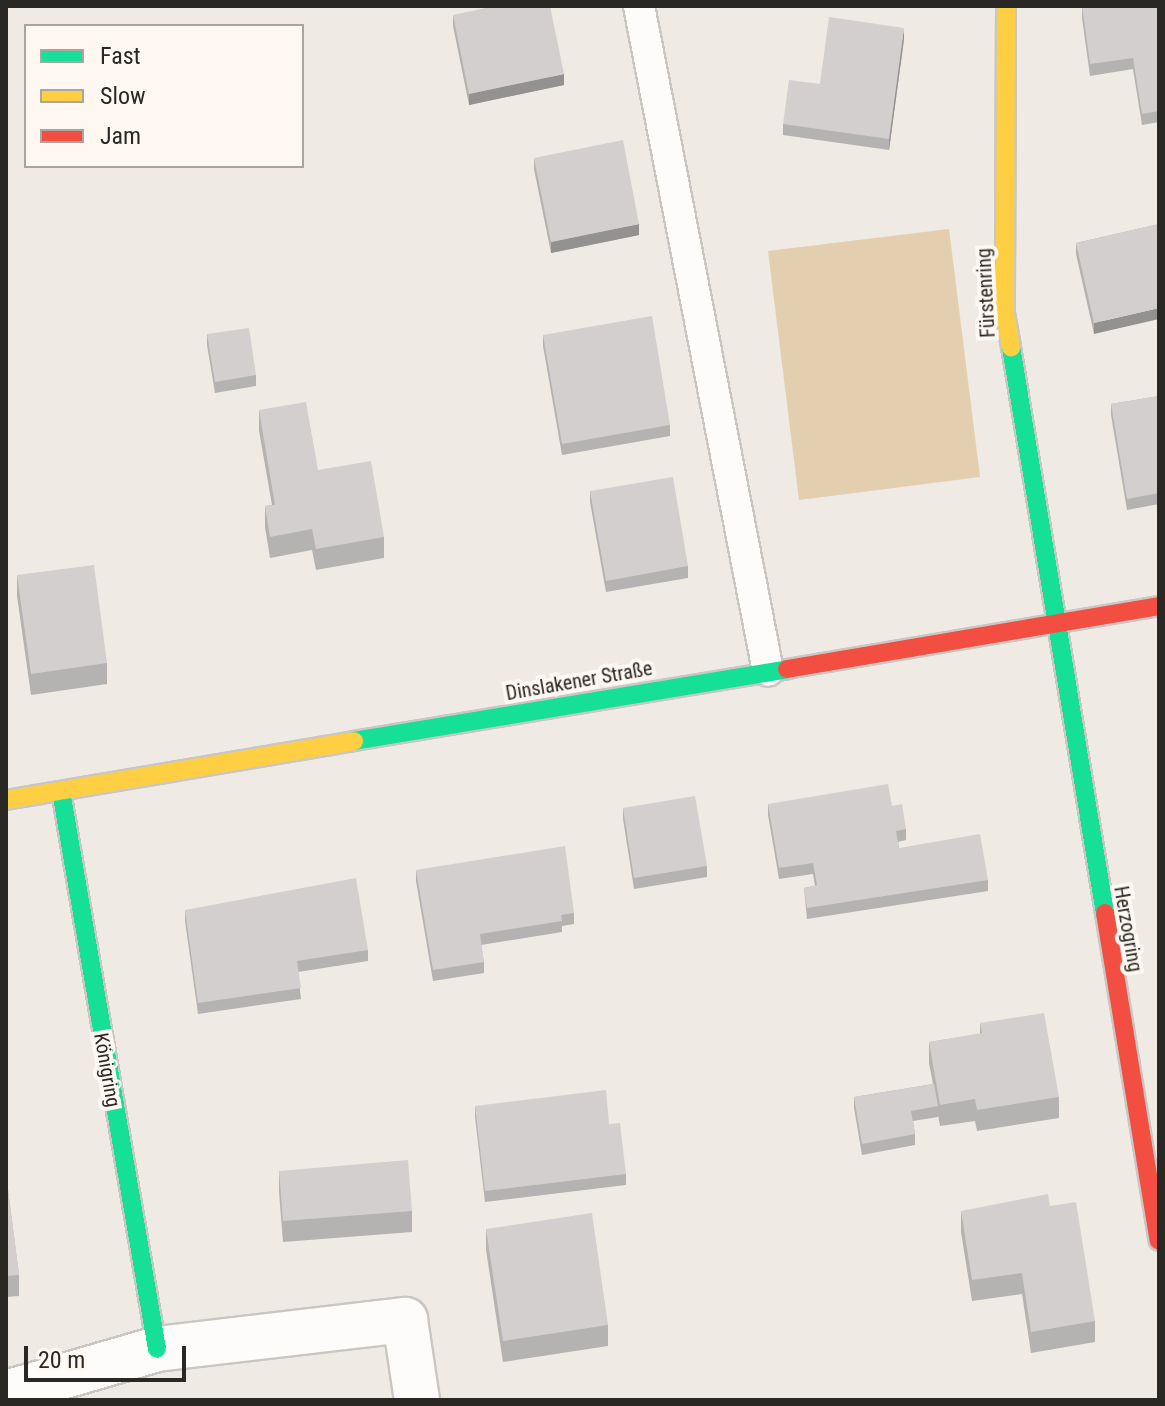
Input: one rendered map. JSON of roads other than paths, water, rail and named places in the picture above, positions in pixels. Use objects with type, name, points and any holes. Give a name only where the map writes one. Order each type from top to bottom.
[{"type":"street","name":"Fürstenring","points":[[1006,6],[1005,313],[1056,623]]},
{"type":"street","name":"Dinslakener Straße","points":[[6,800],[1159,606]]},
{"type":"street","name":"Herzogring","points":[[1056,623],[1159,1241]]},
{"type":"street","name":"Königring","points":[[61,791],[157,1349]]},
{"type":"street","points":[[6,1393],[157,1349],[405,1320],[417,1400]]},
{"type":"lane","points":[[639,6],[768,671]]}]
